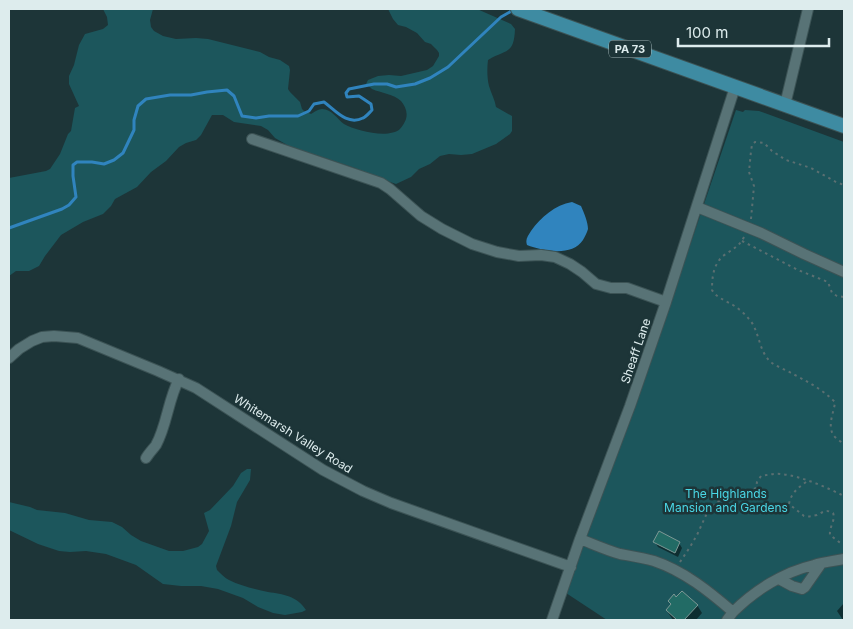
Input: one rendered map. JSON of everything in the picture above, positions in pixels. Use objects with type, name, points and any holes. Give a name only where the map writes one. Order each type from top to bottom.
[{"type":"main road","name":"PA 73","points":[[521,10],[844,126]]},
{"type":"street","points":[[785,105],[808,9]]},
{"type":"street","name":"Sheaff Lane","points":[[552,620],[666,302],[735,87]]},
{"type":"street","points":[[252,139],[381,182],[421,216],[472,244],[497,252],[519,256],[541,255],[555,257],[570,264],[596,284],[611,288],[627,288],[666,302]]},
{"type":"street","points":[[698,207],[844,272]]},
{"type":"street","name":"Whitemarsh Valley Road","points":[[9,358],[19,349],[42,337],[65,336],[78,338],[179,379],[196,388],[324,470],[363,491],[391,503],[571,567]]},
{"type":"street","points":[[146,458],[156,444],[179,379]]},
{"type":"street","points":[[580,539],[619,553],[654,561],[674,570],[689,578],[733,612]]},
{"type":"street","points":[[726,620],[749,598],[779,578],[800,569],[844,559]]},
{"type":"street","points":[[779,578],[792,586],[802,589],[821,564]]},
{"type":"path","points":[[844,185],[811,168],[786,160],[764,143],[755,142],[752,145],[749,172],[754,186],[752,218],[742,241],[721,258],[715,267],[712,290],[714,294],[732,304],[748,318],[755,327],[763,351],[771,362],[814,385],[835,402],[831,419],[832,431],[835,437],[844,445]]},
{"type":"path","points":[[742,241],[798,270],[828,282],[832,293],[844,297]]},
{"type":"path","points":[[674,570],[694,541],[707,512],[717,502],[731,495],[756,488],[761,476],[782,474],[826,487],[844,496]]},
{"type":"path","points":[[807,481],[796,490],[790,504],[804,516],[810,517],[830,510],[834,516],[829,530],[830,535],[844,544]]},
{"type":"green space","points":[[103,9],[153,9],[150,20],[151,27],[163,36],[176,39],[208,39],[260,52],[280,60],[289,66],[288,89],[300,102],[304,111],[311,114],[326,109],[349,127],[381,134],[395,132],[400,129],[407,116],[405,107],[401,101],[391,95],[372,89],[366,84],[368,80],[378,76],[401,76],[427,70],[433,66],[439,56],[437,50],[431,44],[425,42],[417,33],[398,25],[388,9],[477,9],[511,24],[515,29],[511,47],[488,60],[487,70],[489,86],[496,107],[512,116],[512,131],[496,144],[472,154],[440,156],[430,164],[419,169],[411,177],[396,184],[289,146],[275,138],[268,130],[261,126],[234,122],[223,115],[212,115],[201,135],[196,140],[179,147],[137,187],[115,199],[103,214],[83,222],[61,235],[39,266],[29,271],[16,271],[9,276],[9,178],[46,171],[50,169],[60,154],[71,131],[75,108],[79,106],[69,84],[69,76],[79,45],[85,34],[103,29],[108,25]]},
{"type":"green space","name":"The Highlands Mansion and Gardens","points":[[736,110],[743,112],[745,110],[759,111],[844,142],[844,620],[607,620],[566,593],[667,313]]},
{"type":"green space","points":[[251,469],[250,480],[237,502],[231,526],[216,566],[217,570],[223,576],[238,584],[294,599],[306,610],[302,612],[285,615],[273,613],[243,598],[218,589],[163,584],[136,565],[106,554],[86,551],[59,551],[38,544],[9,530],[9,502],[37,510],[65,513],[89,520],[112,522],[141,541],[169,551],[183,551],[202,544],[209,531],[204,513],[210,510],[233,486],[241,473]]},
{"type":"water","points":[[572,202],[581,206],[588,226],[586,235],[578,245],[565,251],[549,251],[527,245],[529,234],[544,216],[560,206]]},
{"type":"building","points":[[659,531],[680,542],[675,553],[653,542]]},
{"type":"building","points":[[682,591],[698,605],[684,620],[677,620],[666,610],[671,604],[668,601],[674,594],[676,597]]},
{"type":"waterway","points":[[9,228],[69,205],[76,197],[73,165],[77,162],[104,164],[114,160],[123,153],[134,130],[134,120],[138,106],[146,99],[227,90],[234,96],[242,116],[256,118],[298,116],[309,111],[314,104],[324,102],[347,119],[357,120],[365,117],[372,110],[371,104],[359,96],[347,97],[346,93],[349,89],[374,84],[387,84],[396,87],[415,84],[430,78],[448,67],[501,17],[515,9]]}]
